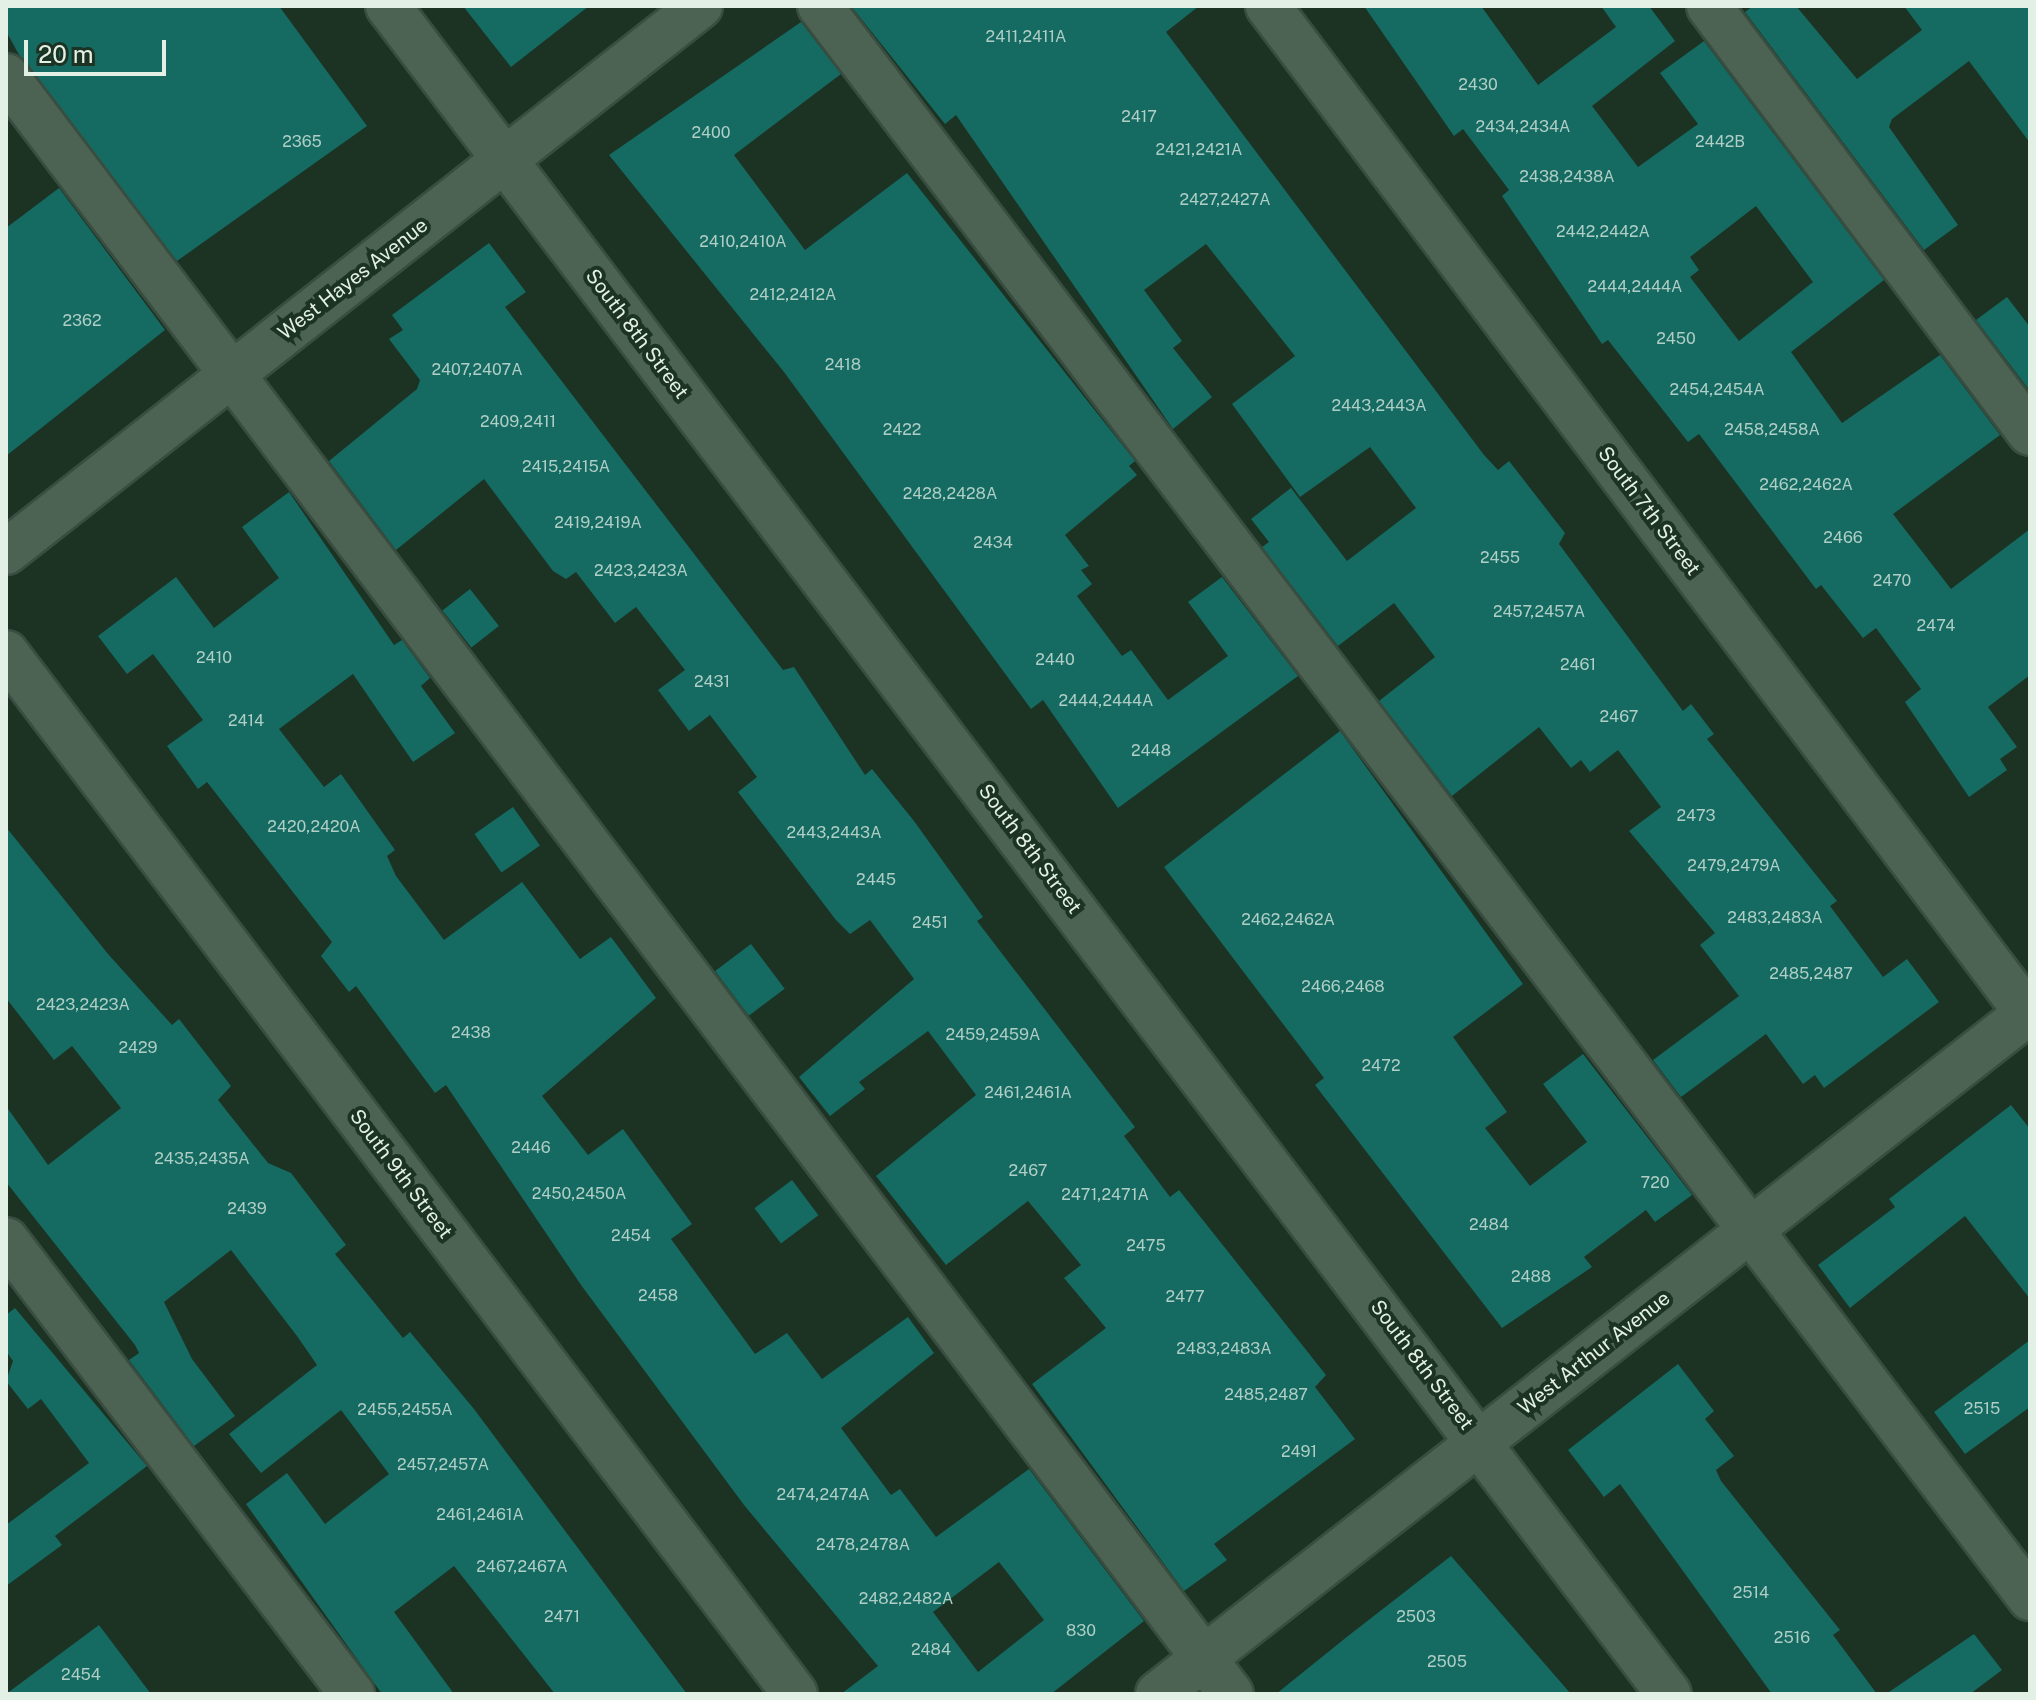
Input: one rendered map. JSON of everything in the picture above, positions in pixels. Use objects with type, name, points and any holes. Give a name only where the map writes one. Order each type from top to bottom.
[{"type":"street","name":"South 8th Street","points":[[388,6],[1669,1694]]},
{"type":"street","name":"West Hayes Avenue","points":[[6,552],[700,6]]},
{"type":"street","points":[[820,6],[1754,1228],[2030,1598]]},
{"type":"street","name":"South 7th Street","points":[[1268,6],[2029,1014]]},
{"type":"street","points":[[1709,6],[2030,433]]},
{"type":"street","points":[[6,76],[1231,1694]]},
{"type":"street","name":"South 9th Street","points":[[6,653],[795,1694]]},
{"type":"street","name":"West Arthur Avenue","points":[[1158,1694],[2029,1014]]},
{"type":"street","points":[[6,1240],[352,1694]]},
{"type":"building","points":[[6,6],[279,6],[367,126],[177,261],[18,53],[6,31]]},
{"type":"building","points":[[463,6],[589,6],[511,67]]},
{"type":"building","points":[[851,6],[1199,6],[1166,32],[1484,455],[1498,470],[1509,461],[1565,533],[1559,544],[1683,711],[1691,704],[1714,734],[1707,739],[1837,901],[1830,906],[1883,977],[1907,959],[1939,1002],[1824,1088],[1815,1075],[1803,1084],[1766,1034],[1681,1097],[1653,1060],[1739,996],[1700,945],[1715,933],[1629,831],[1661,807],[1618,750],[1590,772],[1581,760],[1571,768],[1539,727],[1452,796],[1379,701],[1435,657],[1394,603],[1338,646],[1262,547],[1269,542],[1251,519],[1291,488],[1347,561],[1416,508],[1370,447],[1300,497],[1232,404],[1295,356],[1206,244],[1144,290],[1182,341],[1173,348],[1212,397],[1173,429],[956,115],[945,124]]},
{"type":"building","points":[[1364,6],[1481,6],[1538,85],[1616,27],[1601,6],[1649,6],[1675,41],[1592,106],[1638,167],[1698,124],[1660,73],[1704,41],[1884,280],[1791,352],[1842,423],[1940,355],[2000,435],[1893,514],[1951,589],[2030,529],[2030,675],[1988,707],[2017,747],[2000,759],[2007,770],[1969,797],[1905,702],[1921,689],[1876,628],[1863,638],[1821,585],[1816,589],[1699,434],[1688,442],[1608,340],[1602,344],[1502,196],[1509,190],[1463,129],[1454,136]],"holes":[[[1756,206],[1813,282],[1739,341],[1690,277],[1699,270],[1690,257]]]},
{"type":"building","points":[[1753,6],[1796,6],[1857,79],[1922,30],[1904,6],[2030,6],[2030,143],[1969,61],[1892,119],[1889,127],[1958,225],[1924,250],[1745,12]]},
{"type":"building","points":[[801,22],[841,74],[734,155],[805,250],[907,173],[1135,461],[1129,466],[1137,475],[1065,535],[1089,566],[1081,570],[1092,584],[1077,596],[1122,656],[1131,650],[1168,700],[1228,656],[1188,602],[1222,577],[1298,676],[1118,808],[1043,700],[1031,709],[784,372],[609,155]]},
{"type":"building","points":[[59,188],[165,330],[6,456],[6,228]]},
{"type":"building","points":[[489,243],[526,292],[505,307],[783,670],[794,667],[865,775],[872,769],[914,821],[983,917],[977,921],[1135,1127],[1124,1136],[1170,1197],[1179,1190],[1326,1375],[1315,1387],[1355,1439],[1214,1544],[1227,1560],[1184,1591],[1032,1384],[1106,1328],[1064,1278],[1081,1265],[1028,1201],[946,1265],[876,1176],[976,1095],[928,1031],[859,1082],[865,1089],[830,1116],[799,1077],[914,979],[870,920],[850,934],[836,920],[738,792],[757,777],[710,715],[689,731],[658,690],[685,670],[636,607],[615,623],[576,572],[566,579],[553,571],[484,479],[396,550],[329,461],[417,389],[420,380],[389,339],[403,330],[392,315]]},
{"type":"building","points":[[2007,297],[2030,327],[2030,391],[1976,320]]},
{"type":"building","points":[[289,492],[394,645],[402,640],[430,678],[421,686],[455,733],[413,762],[353,674],[279,729],[324,787],[341,774],[395,850],[387,856],[396,876],[444,940],[522,882],[580,959],[611,937],[656,998],[542,1096],[588,1155],[623,1129],[692,1224],[671,1239],[755,1354],[787,1333],[822,1379],[908,1317],[934,1353],[841,1428],[891,1495],[900,1489],[936,1537],[1029,1469],[1144,1621],[1051,1694],[841,1694],[878,1666],[744,1505],[581,1285],[446,1085],[435,1093],[356,986],[349,992],[321,956],[332,942],[207,782],[198,789],[167,746],[203,720],[153,654],[127,674],[98,636],[176,577],[214,628],[279,578],[242,527]],"holes":[[[999,1562],[1044,1620],[978,1672],[933,1612]]]},
{"type":"building","points":[[470,589],[499,626],[471,648],[442,611]]},
{"type":"building","points":[[1340,731],[1523,984],[1453,1037],[1507,1112],[1485,1128],[1530,1186],[1587,1142],[1543,1084],[1583,1054],[1692,1195],[1655,1222],[1646,1210],[1584,1257],[1592,1267],[1502,1328],[1315,1085],[1324,1078],[1164,867]]},
{"type":"building","points":[[513,807],[540,846],[501,872],[474,834]]},
{"type":"building","points":[[6,827],[108,954],[172,1025],[179,1019],[231,1086],[218,1100],[268,1163],[291,1173],[346,1245],[335,1254],[403,1338],[410,1332],[474,1409],[687,1694],[555,1694],[454,1566],[394,1612],[454,1694],[382,1694],[246,1504],[287,1473],[325,1524],[389,1474],[341,1410],[261,1473],[229,1434],[317,1365],[297,1336],[231,1250],[164,1302],[192,1359],[235,1416],[194,1446],[129,1360],[139,1353],[135,1345],[6,1182],[6,1106],[48,1165],[121,1108],[72,1046],[54,1060],[6,998]]},
{"type":"building","points":[[751,944],[785,989],[749,1016],[715,971]]},
{"type":"building","points":[[2011,1105],[2030,1129],[2030,1299],[1965,1216],[1850,1308],[1818,1265],[1895,1207],[1889,1199]]},
{"type":"building","points":[[792,1180],[818,1215],[781,1243],[754,1208]]},
{"type":"building","points":[[15,1308],[147,1466],[55,1536],[62,1545],[6,1586],[6,1525],[89,1463],[41,1399],[28,1409],[6,1381],[13,1361],[6,1351],[6,1315]]},
{"type":"building","points":[[2030,1340],[2030,1407],[1965,1454],[1934,1412]]},
{"type":"building","points":[[1678,1364],[1714,1411],[1705,1419],[1734,1456],[1716,1470],[1721,1481],[1840,1630],[1833,1635],[1877,1694],[1772,1694],[1620,1484],[1604,1497],[1568,1450]]},
{"type":"building","points":[[1451,1556],[1571,1694],[1276,1694],[1348,1636]]},
{"type":"building","points":[[99,1625],[151,1694],[6,1694]]},
{"type":"building","points":[[1974,1634],[2002,1670],[1970,1694],[1886,1694]]}]
